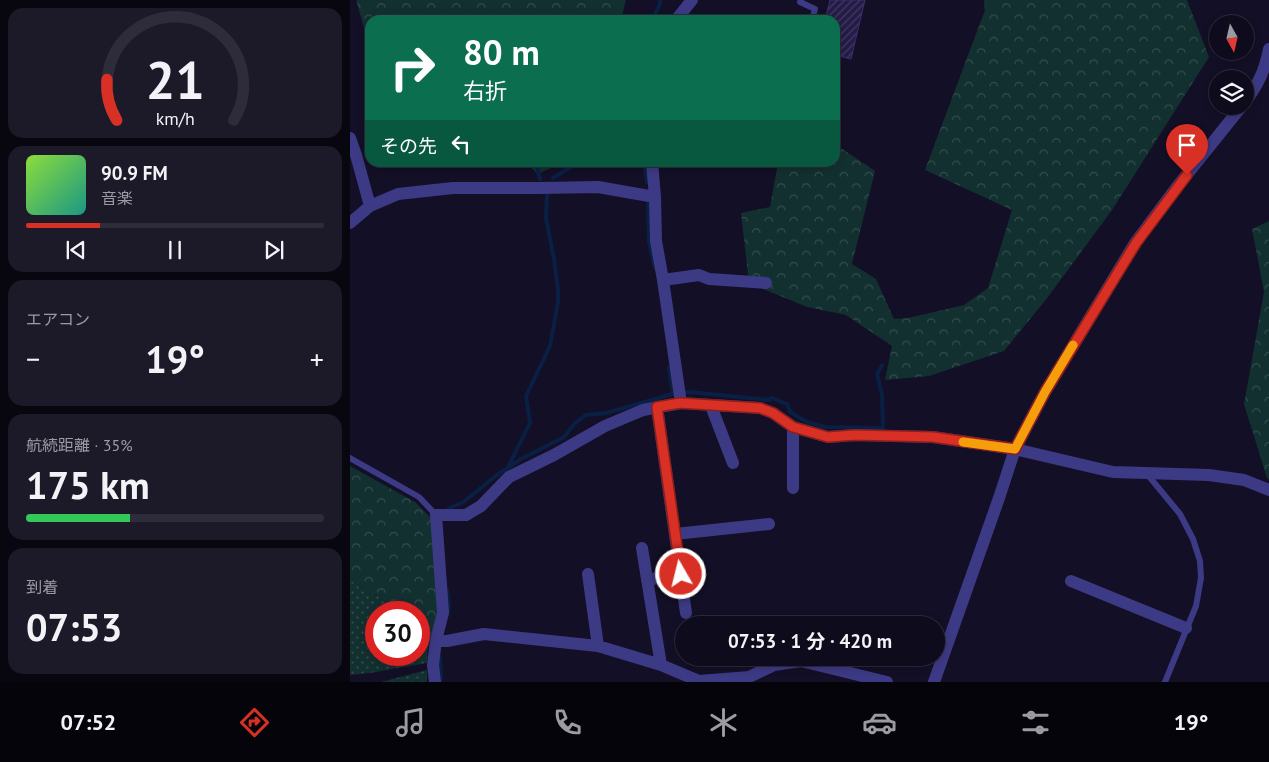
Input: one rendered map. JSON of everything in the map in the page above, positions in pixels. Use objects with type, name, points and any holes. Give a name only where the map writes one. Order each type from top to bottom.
[{"type":"street","points":[[680,15],[692,0]]},
{"type":"street","points":[[1254,89],[1266,64],[1269,49]]},
{"type":"street","points":[[934,682],[1015,449],[1045,392],[1136,243],[1176,188],[1235,115]]},
{"type":"street","points":[[350,138],[370,206]]},
{"type":"street","points":[[652,167],[656,241],[680,402]]},
{"type":"street","points":[[350,223],[370,206],[398,194],[453,188],[598,187],[655,197]]},
{"type":"street","points":[[663,280],[699,275],[709,279],[766,283]]},
{"type":"street","points":[[435,682],[433,666],[436,640],[443,613],[436,515],[466,515],[481,506],[509,477],[554,456],[605,426],[643,410],[680,402],[711,406],[760,408],[773,413],[793,427],[828,437],[855,435],[933,437],[1015,449],[1113,472],[1209,474],[1244,480],[1269,490]]},
{"type":"street","points":[[711,406],[733,463]]},
{"type":"street","points":[[657,407],[686,613]]},
{"type":"street","points":[[793,427],[793,488]]},
{"type":"street","points":[[675,534],[769,524]]},
{"type":"street","points":[[642,548],[661,665]]},
{"type":"street","points":[[588,574],[598,646]]},
{"type":"street","points":[[647,580],[681,574]]},
{"type":"street","points":[[1071,581],[1186,628]]},
{"type":"street","points":[[436,640],[484,634],[598,646],[661,665],[699,680],[743,680],[774,665],[802,661],[887,682]]},
{"type":"lane","points":[[801,0],[800,2],[815,9],[813,15]]},
{"type":"lane","points":[[350,458],[419,497],[436,515]]},
{"type":"lane","points":[[1146,473],[1180,514],[1193,539],[1200,561],[1201,578],[1196,606],[1165,682]]},
{"type":"green space","points":[[356,0],[626,0],[622,15],[365,15],[365,31]]},
{"type":"green space","points":[[984,0],[1187,0],[1209,57],[1112,210],[1048,297],[1004,351],[929,376],[885,380],[892,346],[846,315],[807,307],[749,283],[741,213],[770,207],[777,167],[840,167],[840,147],[875,171],[852,264],[876,279],[894,319],[908,318],[964,305],[988,288],[1012,210],[925,170],[985,10]]},
{"type":"green space","points":[[531,167],[554,167],[537,174]]},
{"type":"green space","points":[[1269,221],[1269,479],[1267,478],[1244,404],[1264,292],[1252,229]]},
{"type":"green space","points":[[350,466],[415,502],[435,522],[441,616],[433,630],[430,628],[430,601],[385,601],[350,580]]},
{"type":"green space","points":[[350,580],[385,601],[365,601],[365,666],[410,666],[350,675]]},
{"type":"green space","points":[[427,670],[427,682],[381,682]]},
{"type":"building","points":[[830,0],[865,0],[851,59],[840,56],[840,15],[826,15]]},
{"type":"waterway","points":[[654,15],[660,0]]},
{"type":"waterway","points":[[537,167],[540,179]]},
{"type":"waterway","points":[[553,178],[571,167]]},
{"type":"waterway","points":[[645,167],[647,182]]},
{"type":"waterway","points":[[509,465],[530,423],[526,396],[550,346],[558,302],[554,259],[546,218],[547,195]]},
{"type":"waterway","points":[[648,204],[649,242],[655,268]]},
{"type":"waterway","points":[[449,508],[462,503],[497,475],[521,459],[564,437],[575,423],[586,415],[606,413],[673,394],[690,392],[769,400],[772,398],[787,404],[790,412],[807,422],[825,427],[883,428],[882,395],[877,374],[882,365]]},
{"type":"waterway","points":[[669,367],[673,394]]},
{"type":"waterway","points":[[447,589],[448,612]]},
{"type":"waterway","points":[[440,657],[441,680]]},
{"type":"slow traffic","points":[[963,442],[1015,449],[1045,392],[1073,345]]},
{"type":"route","points":[[681,574],[657,407],[680,403],[760,408],[773,413],[793,427],[828,437],[855,435],[933,437],[1015,449],[1045,392],[1136,243],[1187,175]]}]
